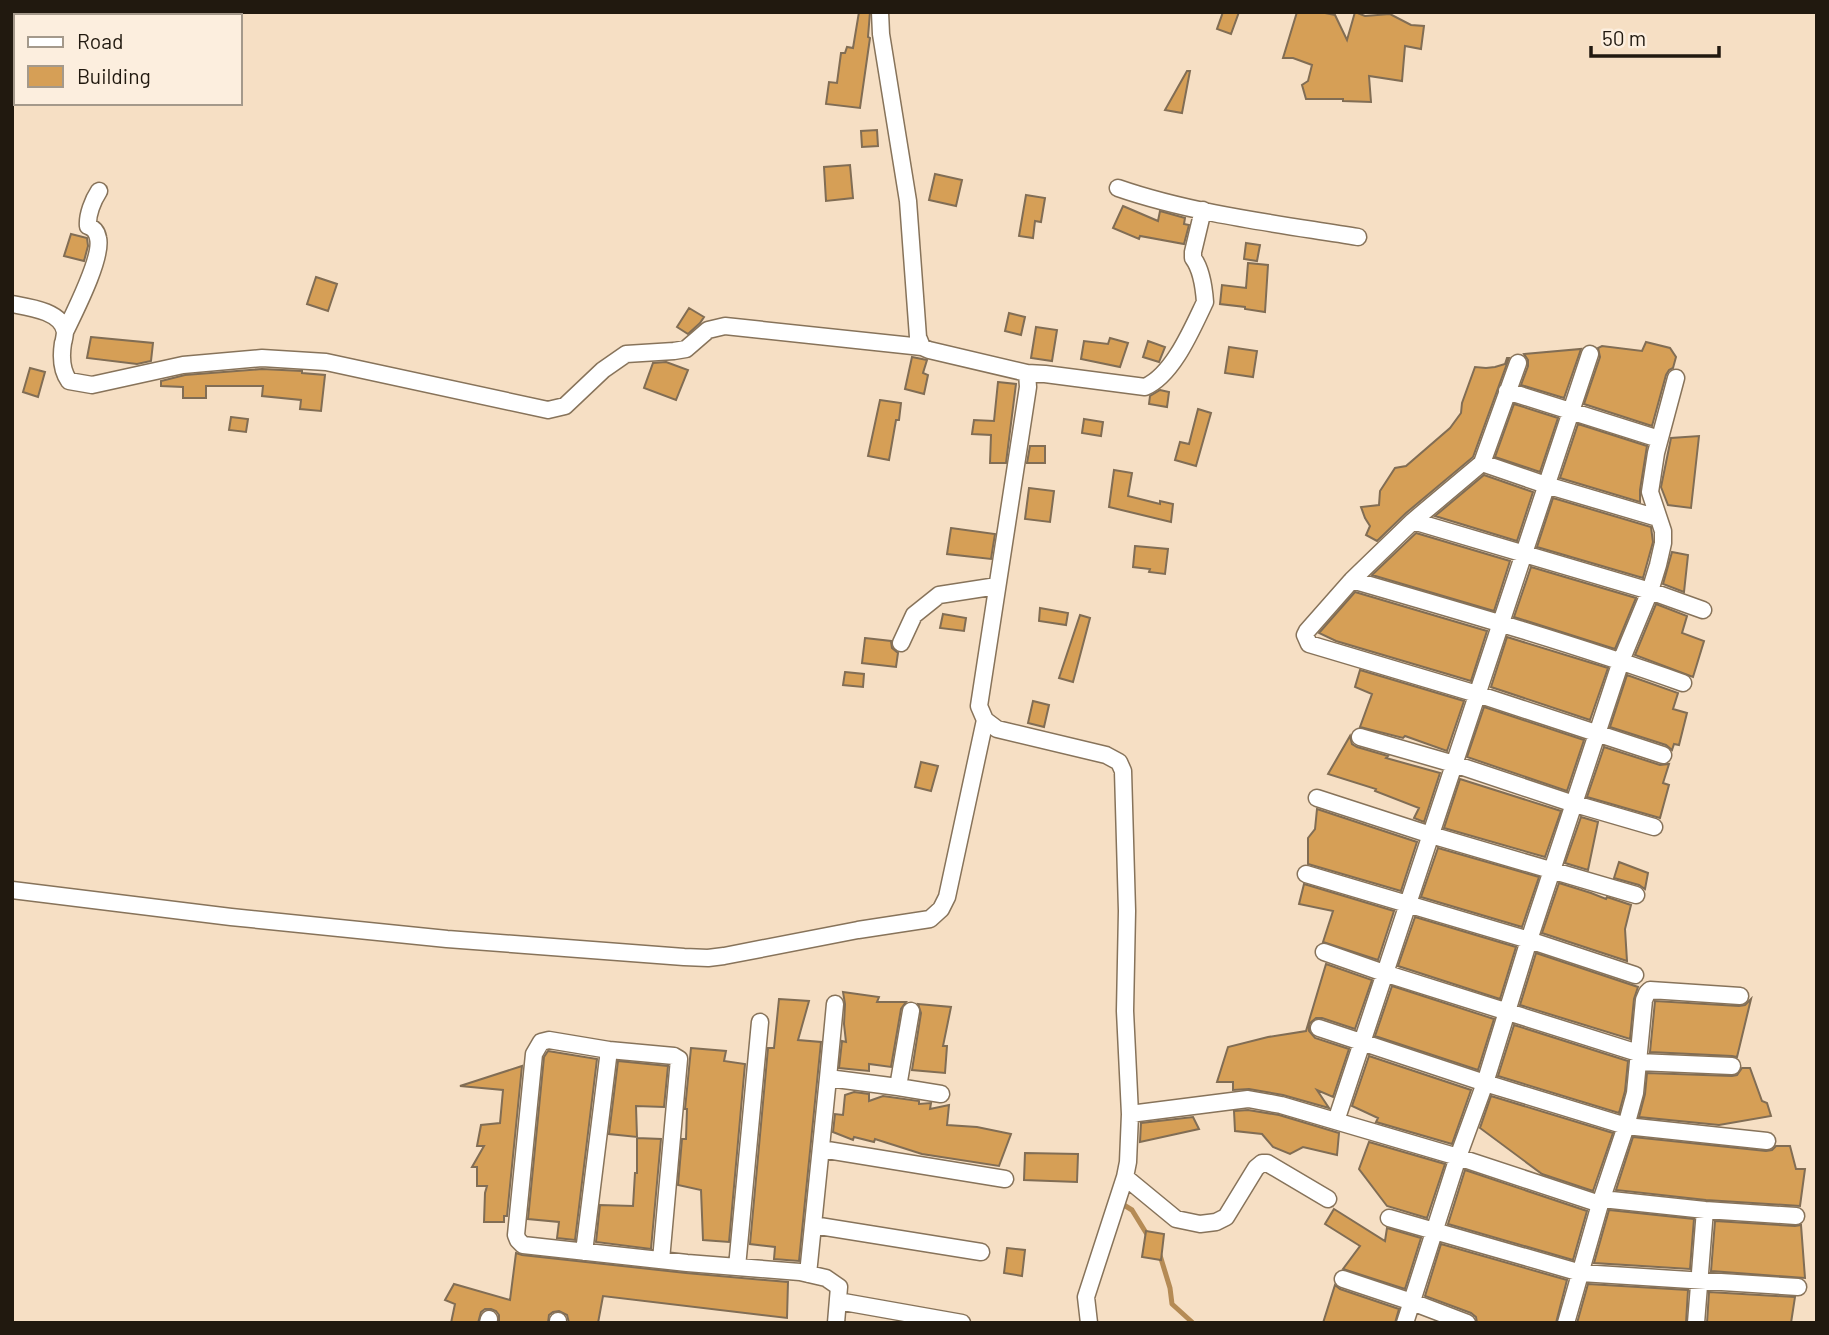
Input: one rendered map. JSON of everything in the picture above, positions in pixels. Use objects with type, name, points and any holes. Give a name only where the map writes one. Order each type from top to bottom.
[{"type":"street","points":[[880,12],[881,34],[908,201],[918,337],[922,347]]},
{"type":"street","points":[[1118,188],[1151,200],[1261,222],[1358,237]]},
{"type":"street","points":[[99,191],[88,220],[88,226],[94,228],[99,240],[97,258],[65,332],[62,351],[63,373],[69,381],[92,385],[183,365],[262,358],[326,362],[548,410],[565,406],[603,370],[626,354],[686,349],[708,330],[725,326],[922,347],[929,351],[1027,373],[1145,387],[1153,384],[1170,367],[1205,302],[1198,264],[1193,258],[1203,210]]},
{"type":"street","points":[[12,304],[53,316],[62,323],[65,332]]},
{"type":"street","points":[[1336,1121],[1590,354]]},
{"type":"street","points":[[1518,363],[1482,463],[1413,521],[1352,580],[1305,635],[1309,644],[1478,694],[1663,755]]},
{"type":"street","points":[[1027,373],[1028,387],[979,706],[985,720],[997,729],[1107,755],[1119,762],[1124,771],[1127,911],[1125,1011],[1130,1114],[1128,1162],[1086,1297],[1088,1315],[1100,1323]]},
{"type":"street","points":[[1405,1323],[1621,661],[1650,591],[1663,542],[1663,531],[1650,492],[1659,439],[1676,378]]},
{"type":"street","points":[[1507,391],[1659,439]]},
{"type":"street","points":[[1482,463],[1658,518]]},
{"type":"street","points":[[1413,521],[1650,591],[1703,610]]},
{"type":"street","points":[[1352,580],[1501,622],[1683,683]]},
{"type":"street","points":[[901,643],[915,615],[939,594],[998,586]]},
{"type":"street","points":[[12,890],[230,917],[433,937],[684,957],[724,956],[930,919],[941,909],[947,897],[985,720]]},
{"type":"street","points":[[1360,737],[1654,827]]},
{"type":"street","points":[[1317,798],[1431,835],[1636,895]]},
{"type":"street","points":[[1306,874],[1529,940],[1635,975]]},
{"type":"street","points":[[1324,952],[1507,1011],[1638,1058],[1732,1066]]},
{"type":"street","points":[[1566,1323],[1635,1093],[1644,1000],[1650,990],[1740,996]]},
{"type":"street","points":[[808,1274],[835,1004]]},
{"type":"street","points":[[898,1087],[911,1011]]},
{"type":"street","points":[[737,1267],[760,1022]]},
{"type":"street","points":[[1319,1028],[1626,1126],[1767,1141]]},
{"type":"street","points":[[661,1260],[679,1061],[674,1056],[609,1050],[549,1040],[541,1042],[534,1054],[516,1235],[523,1245],[826,1278],[839,1287],[836,1323]]},
{"type":"street","points":[[584,1252],[609,1050]]},
{"type":"street","points":[[828,1078],[941,1094]]},
{"type":"street","points":[[1130,1114],[1248,1099],[1281,1105],[1336,1121],[1601,1202],[1796,1216]]},
{"type":"street","points":[[821,1149],[1005,1179]]},
{"type":"street","points":[[1125,1177],[1176,1219],[1200,1223],[1216,1222],[1226,1217],[1256,1168],[1262,1163],[1268,1163],[1328,1199]]},
{"type":"street","points":[[1696,1323],[1706,1210]]},
{"type":"street","points":[[1389,1218],[1581,1273],[1798,1287]]},
{"type":"street","points":[[813,1225],[981,1252]]},
{"type":"street","points":[[1343,1279],[1467,1323]]},
{"type":"street","points":[[838,1301],[962,1323]]},
{"type":"building","points":[[859,12],[870,12],[870,38],[860,108],[826,104],[829,82],[837,83],[841,53],[845,53],[847,47],[853,48]]},
{"type":"building","points":[[1223,12],[1239,12],[1231,34],[1217,29]]},
{"type":"building","points":[[1297,12],[1335,15],[1347,40],[1355,12],[1365,16],[1390,14],[1411,25],[1424,26],[1421,49],[1405,46],[1402,81],[1369,76],[1371,102],[1306,99],[1302,85],[1308,81],[1312,65],[1293,58],[1283,58]]},
{"type":"building","points":[[1187,71],[1190,71],[1182,113],[1165,110]]},
{"type":"building","points":[[877,130],[878,146],[862,147],[861,131]]},
{"type":"building","points":[[850,165],[853,198],[826,201],[824,167]]},
{"type":"building","points":[[935,174],[962,180],[956,206],[929,200]]},
{"type":"building","points":[[1026,195],[1045,198],[1041,222],[1035,221],[1033,238],[1019,236]]},
{"type":"building","points":[[1123,206],[1158,221],[1160,211],[1185,218],[1184,224],[1189,225],[1184,244],[1140,236],[1139,239],[1113,228]]},
{"type":"building","points":[[71,234],[87,238],[84,261],[64,256]]},
{"type":"building","points":[[1246,243],[1260,245],[1257,261],[1244,259]]},
{"type":"building","points":[[1248,263],[1268,265],[1265,312],[1220,304],[1222,285],[1246,288]]},
{"type":"building","points":[[316,277],[337,284],[328,311],[307,304]]},
{"type":"building","points":[[689,308],[704,317],[688,334],[677,327]]},
{"type":"building","points":[[1009,313],[1025,317],[1021,335],[1005,331]]},
{"type":"building","points":[[1036,327],[1057,330],[1052,361],[1031,358]]},
{"type":"building","points":[[91,337],[153,343],[151,361],[137,364],[87,358]]},
{"type":"building","points":[[1110,338],[1128,343],[1120,367],[1081,359],[1084,341],[1108,344]]},
{"type":"building","points":[[1148,341],[1165,347],[1159,362],[1143,357]]},
{"type":"building","points":[[1646,342],[1670,348],[1676,357],[1673,368],[1666,375],[1652,426],[1584,404],[1600,357],[1598,348],[1602,346],[1642,351]]},
{"type":"building","points":[[1229,347],[1257,351],[1253,377],[1225,373]]},
{"type":"building","points":[[1581,349],[1564,398],[1521,385],[1528,366],[1524,354]]},
{"type":"building","points":[[912,357],[927,360],[923,373],[928,375],[924,394],[905,389]]},
{"type":"building","points":[[1509,358],[1473,457],[1377,541],[1366,535],[1370,526],[1361,507],[1379,505],[1380,491],[1395,468],[1406,466],[1450,428],[1461,413],[1475,367],[1495,367],[1505,364]]},
{"type":"building","points":[[666,362],[688,370],[676,400],[644,388],[653,363]]},
{"type":"building","points":[[30,368],[45,372],[38,397],[23,392]]},
{"type":"building","points":[[262,369],[325,375],[321,411],[300,409],[301,400],[262,396],[263,386],[206,386],[206,398],[183,398],[183,387],[161,386],[161,381],[185,375]]},
{"type":"building","points":[[998,382],[1016,384],[1006,463],[990,463],[991,435],[972,434],[974,420],[994,421]]},
{"type":"building","points":[[1160,390],[1169,392],[1167,407],[1149,404],[1150,396]]},
{"type":"building","points":[[880,400],[901,403],[889,460],[868,456]]},
{"type":"building","points":[[1514,404],[1558,418],[1540,472],[1495,457]]},
{"type":"building","points":[[1198,409],[1211,413],[1196,466],[1175,460],[1180,442],[1189,444]]},
{"type":"building","points":[[231,417],[248,419],[246,432],[229,430]]},
{"type":"building","points":[[1084,419],[1103,422],[1101,436],[1082,433]]},
{"type":"building","points":[[1578,424],[1647,446],[1640,502],[1560,478]]},
{"type":"building","points":[[1699,436],[1691,508],[1668,505],[1661,487],[1671,438]]},
{"type":"building","points":[[1030,446],[1045,446],[1045,463],[1027,463]]},
{"type":"building","points":[[1114,470],[1132,473],[1128,496],[1160,504],[1160,501],[1173,504],[1171,522],[1109,507]]},
{"type":"building","points":[[1484,475],[1533,492],[1517,541],[1435,516]]},
{"type":"building","points":[[1029,488],[1054,491],[1050,522],[1025,519]]},
{"type":"building","points":[[1553,498],[1651,527],[1653,542],[1643,578],[1537,547]]},
{"type":"building","points":[[951,528],[995,534],[991,559],[947,554]]},
{"type":"building","points":[[1416,533],[1510,561],[1494,611],[1372,575]]},
{"type":"building","points":[[1135,546],[1168,549],[1165,574],[1133,567]]},
{"type":"building","points":[[1672,552],[1688,555],[1684,592],[1663,584]]},
{"type":"building","points":[[1531,567],[1636,598],[1615,649],[1514,617]]},
{"type":"building","points":[[1355,592],[1487,631],[1471,681],[1336,641],[1319,633]]},
{"type":"building","points":[[1656,604],[1687,616],[1682,633],[1704,641],[1693,677],[1635,655]]},
{"type":"building","points":[[1040,608],[1068,613],[1066,625],[1039,621]]},
{"type":"building","points":[[943,614],[966,618],[964,631],[940,628]]},
{"type":"building","points":[[1080,615],[1090,618],[1073,682],[1059,678]]},
{"type":"building","points":[[1507,637],[1608,668],[1590,720],[1491,687]]},
{"type":"building","points":[[865,638],[891,641],[892,648],[898,653],[896,667],[862,663]]},
{"type":"building","points":[[1360,670],[1464,701],[1447,751],[1405,736],[1403,738],[1360,727],[1372,694],[1355,687]]},
{"type":"building","points":[[845,672],[864,674],[863,687],[843,685]]},
{"type":"building","points":[[1627,675],[1678,693],[1673,709],[1687,713],[1679,745],[1674,744],[1672,750],[1666,745],[1610,727]]},
{"type":"building","points":[[1033,701],[1049,705],[1044,727],[1028,723]]},
{"type":"building","points":[[1484,707],[1584,740],[1567,791],[1467,757]]},
{"type":"building","points":[[1350,736],[1352,744],[1357,747],[1440,773],[1424,822],[1414,818],[1419,808],[1375,791],[1376,789],[1328,774]]},
{"type":"building","points":[[1604,747],[1660,765],[1669,764],[1663,783],[1669,785],[1660,818],[1587,797]]},
{"type":"building","points":[[921,762],[938,766],[931,791],[915,787]]},
{"type":"building","points":[[1460,779],[1561,811],[1545,857],[1444,828]]},
{"type":"building","points":[[1317,809],[1417,842],[1401,891],[1308,864],[1308,838],[1315,829]]},
{"type":"building","points":[[1581,817],[1598,822],[1588,870],[1565,863]]},
{"type":"building","points":[[1438,848],[1539,877],[1522,927],[1421,897]]},
{"type":"building","points":[[1619,862],[1648,873],[1645,889],[1614,878]]},
{"type":"building","points":[[1559,883],[1631,905],[1625,929],[1627,961],[1542,933]]},
{"type":"building","points":[[1304,884],[1394,911],[1378,960],[1323,942],[1333,911],[1299,904]]},
{"type":"building","points":[[1415,917],[1516,947],[1500,999],[1398,966]]},
{"type":"building","points":[[1536,953],[1638,987],[1634,999],[1630,1039],[1520,1005]]},
{"type":"building","points":[[1326,964],[1372,980],[1355,1029],[1322,1018],[1316,1018],[1309,1024],[1309,1031],[1315,1038],[1349,1049],[1333,1097],[1317,1090],[1329,1108],[1283,1095],[1249,1089],[1233,1090],[1233,1082],[1217,1082],[1228,1047],[1306,1031]]},
{"type":"building","points":[[1392,986],[1494,1019],[1478,1070],[1375,1036]]},
{"type":"building","points":[[843,992],[879,997],[877,1002],[906,1002],[901,1009],[891,1067],[869,1064],[869,1071],[839,1068],[842,1041],[846,1042]]},
{"type":"building","points":[[779,999],[809,1001],[798,1040],[821,1042],[799,1261],[774,1259],[775,1247],[750,1244],[768,1048],[774,1048]]},
{"type":"building","points":[[1751,999],[1737,1057],[1650,1052],[1655,1001],[1739,1006],[1745,1005]]},
{"type":"building","points":[[918,1004],[951,1007],[943,1046],[947,1046],[945,1073],[912,1070],[921,1013]]},
{"type":"building","points":[[1514,1025],[1628,1061],[1625,1091],[1619,1113],[1498,1076]]},
{"type":"building","points":[[691,1048],[726,1051],[724,1061],[745,1064],[729,1242],[703,1240],[701,1190],[678,1185],[682,1139],[686,1139],[685,1109]]},
{"type":"building","points":[[548,1051],[597,1059],[575,1240],[557,1238],[559,1222],[528,1219],[544,1057]]},
{"type":"building","points":[[1369,1056],[1471,1090],[1452,1144],[1376,1122],[1378,1118],[1352,1106]]},
{"type":"building","points":[[618,1061],[668,1066],[664,1107],[636,1106],[637,1137],[609,1134]]},
{"type":"building","points":[[522,1066],[507,1216],[504,1216],[504,1222],[484,1222],[487,1186],[477,1186],[477,1167],[472,1167],[484,1146],[477,1146],[481,1125],[500,1123],[503,1090],[460,1086]]},
{"type":"building","points":[[1742,1068],[1750,1068],[1762,1101],[1767,1103],[1771,1116],[1719,1125],[1639,1117],[1647,1073],[1732,1076],[1737,1075]]},
{"type":"building","points":[[854,1092],[869,1094],[869,1101],[883,1096],[919,1101],[919,1104],[931,1103],[930,1109],[949,1105],[947,1125],[977,1127],[1011,1134],[999,1166],[922,1154],[875,1139],[874,1142],[854,1137],[853,1140],[833,1132],[835,1114],[843,1115],[845,1095]]},
{"type":"building","points":[[1491,1096],[1613,1133],[1593,1191],[1542,1174],[1480,1128]]},
{"type":"building","points":[[1248,1110],[1279,1115],[1339,1133],[1337,1155],[1303,1147],[1290,1154],[1273,1147],[1262,1134],[1235,1131],[1234,1111]]},
{"type":"building","points":[[1193,1117],[1199,1129],[1140,1142],[1141,1123]]},
{"type":"building","points":[[1633,1137],[1766,1151],[1776,1146],[1790,1146],[1796,1169],[1805,1169],[1800,1206],[1706,1200],[1616,1190]]},
{"type":"building","points":[[637,1138],[661,1139],[651,1249],[596,1242],[600,1205],[633,1206]]},
{"type":"building","points":[[1369,1142],[1445,1164],[1427,1218],[1387,1206],[1359,1169]]},
{"type":"building","points":[[1025,1153],[1078,1154],[1077,1182],[1024,1180]]},
{"type":"building","points":[[1465,1170],[1587,1211],[1573,1260],[1448,1224]]},
{"type":"building","points":[[1334,1209],[1385,1241],[1387,1228],[1421,1238],[1405,1289],[1343,1269],[1360,1246],[1325,1224]]},
{"type":"building","points":[[1609,1210],[1694,1219],[1690,1269],[1594,1263]]},
{"type":"building","points":[[1715,1221],[1801,1225],[1805,1278],[1711,1271]]},
{"type":"building","points":[[1146,1231],[1164,1234],[1161,1260],[1142,1257]]},
{"type":"building","points":[[1441,1244],[1567,1280],[1556,1323],[1477,1323],[1476,1317],[1471,1313],[1425,1296]]},
{"type":"building","points":[[1007,1248],[1025,1250],[1022,1276],[1004,1273]]},
{"type":"building","points":[[516,1253],[788,1282],[787,1318],[603,1296],[598,1323],[569,1323],[567,1315],[559,1311],[549,1315],[548,1323],[499,1323],[496,1311],[485,1309],[481,1312],[478,1323],[451,1323],[455,1304],[445,1300],[454,1284],[510,1300]]},
{"type":"building","points":[[1588,1284],[1688,1290],[1686,1323],[1577,1323]]},
{"type":"building","points":[[1335,1285],[1399,1309],[1395,1323],[1323,1323]]},
{"type":"building","points":[[1709,1292],[1795,1297],[1791,1323],[1707,1323]]},
{"type":"waterway","points":[[1119,1202],[1132,1210],[1148,1236]]},
{"type":"waterway","points":[[1159,1252],[1172,1304],[1193,1323]]}]
